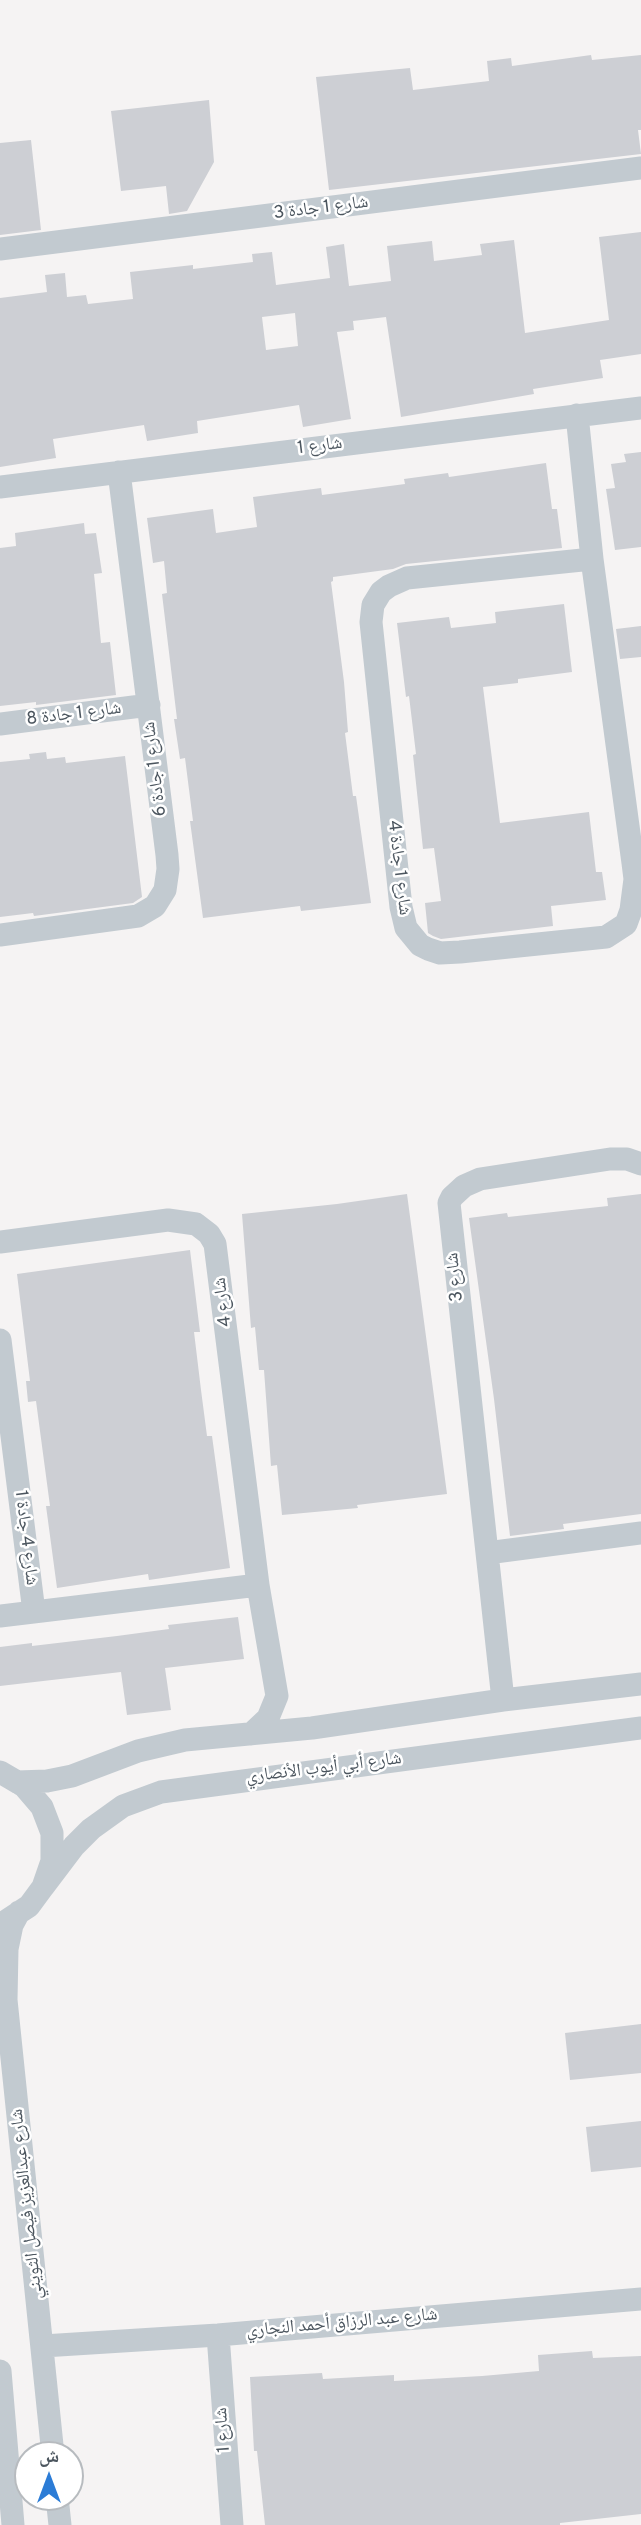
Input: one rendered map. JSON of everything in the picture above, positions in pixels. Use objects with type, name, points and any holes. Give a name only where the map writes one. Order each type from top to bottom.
[{"type":"street","name":"شارع 1 جادة 3","points":[[0,249],[641,168]]},
{"type":"street","name":"شارع 1","points":[[0,487],[641,408]]},
{"type":"street","name":"شارع 1 جادة 4","points":[[577,415],[592,559],[634,871],[634,891],[629,918],[615,933],[592,940],[460,952],[440,953],[428,949],[420,945],[406,928],[401,907],[372,622],[373,605],[381,592],[407,578],[592,559]]},
{"type":"street","name":"شارع 1 جادة 6","points":[[0,934],[138,916],[148,912],[165,890],[168,869],[119,472]]},
{"type":"street","name":"شارع 1 جادة 8","points":[[0,724],[149,705]]},
{"type":"street","name":"شارع 3","points":[[503,1700],[449,1203],[464,1185],[480,1180],[610,1159],[627,1159],[641,1164]]},
{"type":"street","name":"شارع 4","points":[[0,1242],[168,1220],[195,1224],[209,1234],[218,1253],[258,1586],[277,1696]]},
{"type":"street","name":"شارع 4 جادة 1","points":[[0,1340],[34,1612]]},
{"type":"street","points":[[487,1553],[641,1533]]},
{"type":"street","points":[[0,1616],[258,1586]]},
{"type":"street","points":[[8,1777],[47,1781],[72,1776],[153,1746],[312,1728],[503,1700],[641,1684]]},
{"type":"street","points":[[251,1734],[268,1718],[277,1696],[293,1714],[312,1728]]},
{"type":"street","name":"شارع أبي أيوب الأنصاري","points":[[9,1918],[29,1906],[90,1829],[123,1806],[161,1792],[641,1728]]},
{"type":"street","points":[[8,1777],[24,1786],[42,1807],[52,1833],[52,1861],[43,1887]]},
{"type":"street","name":"شارع عبدالعزيز فيصل الثويني","points":[[9,1918],[12,1925],[6,1949],[6,1993],[52,2441]]},
{"type":"street","name":"شارع عبد الرزاق أحمد النجاري","points":[[43,2346],[641,2299]]},
{"type":"street","name":"شارع 1","points":[[218,2334],[232,2525]]},
{"type":"street","points":[[0,2371],[5,2480],[13,2525]]},
{"type":"building","points":[[591,55],[592,60],[641,55],[641,130],[638,130],[641,154],[329,190],[316,77],[410,68],[413,90],[489,81],[487,61],[511,58],[512,66]]},
{"type":"building","points":[[209,100],[214,162],[187,211],[169,214],[166,186],[121,191],[111,111]]},
{"type":"building","points":[[31,140],[41,230],[0,235],[0,143]]},
{"type":"building","points":[[641,232],[641,354],[600,360],[603,378],[533,389],[534,394],[401,417],[386,317],[353,321],[354,330],[337,332],[351,419],[303,427],[299,405],[197,421],[198,433],[147,441],[144,425],[53,439],[56,458],[0,467],[0,298],[47,292],[45,275],[65,273],[67,297],[86,295],[88,304],[133,299],[130,272],[193,265],[193,269],[253,262],[252,254],[272,252],[276,285],[330,278],[326,247],[344,244],[349,286],[391,281],[387,246],[432,241],[434,261],[482,255],[480,244],[514,240],[525,333],[609,320],[599,237]],"holes":[[[295,313],[298,346],[266,350],[262,317]]]},
{"type":"building","points":[[641,452],[641,547],[615,550],[606,489],[615,488],[611,464],[626,462],[624,454]]},
{"type":"building","points":[[546,463],[552,509],[557,509],[562,548],[406,564],[393,569],[333,577],[331,582],[344,682],[348,732],[345,733],[371,903],[301,911],[300,906],[203,918],[185,758],[180,759],[174,719],[177,719],[162,594],[167,593],[164,561],[153,563],[147,518],[213,509],[216,533],[257,527],[253,497],[321,488],[322,495],[405,484],[404,479],[448,473],[449,477]]},
{"type":"building","points":[[84,523],[85,534],[96,533],[102,573],[94,574],[101,643],[110,642],[116,695],[36,705],[36,702],[0,706],[0,548],[16,546],[15,533]]},
{"type":"building","points":[[564,604],[572,672],[483,687],[500,823],[589,812],[596,872],[602,872],[606,900],[551,906],[553,926],[441,939],[433,936],[428,933],[425,903],[441,901],[434,848],[423,849],[413,755],[416,754],[397,623],[449,617],[451,628],[496,623],[495,612]]},
{"type":"building","points":[[641,626],[641,657],[620,659],[616,629]]},
{"type":"building","points":[[46,752],[47,759],[65,757],[66,763],[125,756],[142,897],[133,903],[34,916],[33,913],[0,917],[0,762],[30,759],[29,754]]},
{"type":"building","points":[[407,1194],[447,1494],[357,1505],[358,1508],[282,1515],[277,1465],[271,1466],[264,1370],[259,1370],[255,1327],[251,1328],[242,1214]]},
{"type":"building","points":[[641,1194],[641,1514],[563,1524],[564,1529],[510,1536],[469,1218],[507,1213],[508,1217],[608,1206],[607,1198]]},
{"type":"building","points":[[190,1250],[200,1332],[194,1332],[201,1390],[207,1436],[212,1436],[230,1568],[149,1580],[148,1574],[57,1588],[46,1506],[50,1506],[36,1401],[28,1402],[26,1381],[30,1381],[17,1274]]},
{"type":"building","points":[[238,1617],[244,1659],[165,1668],[171,1710],[127,1715],[121,1672],[0,1686],[0,1647],[117,1636],[169,1629],[168,1625]]},
{"type":"building","points":[[641,2024],[641,2073],[570,2080],[565,2033]]},
{"type":"building","points":[[641,2121],[641,2167],[591,2172],[586,2127]]},
{"type":"building","points":[[592,2351],[593,2358],[641,2356],[641,2514],[560,2525],[265,2525],[257,2451],[254,2451],[250,2377],[322,2373],[323,2379],[394,2375],[394,2381],[482,2376],[539,2371],[538,2355]]}]
